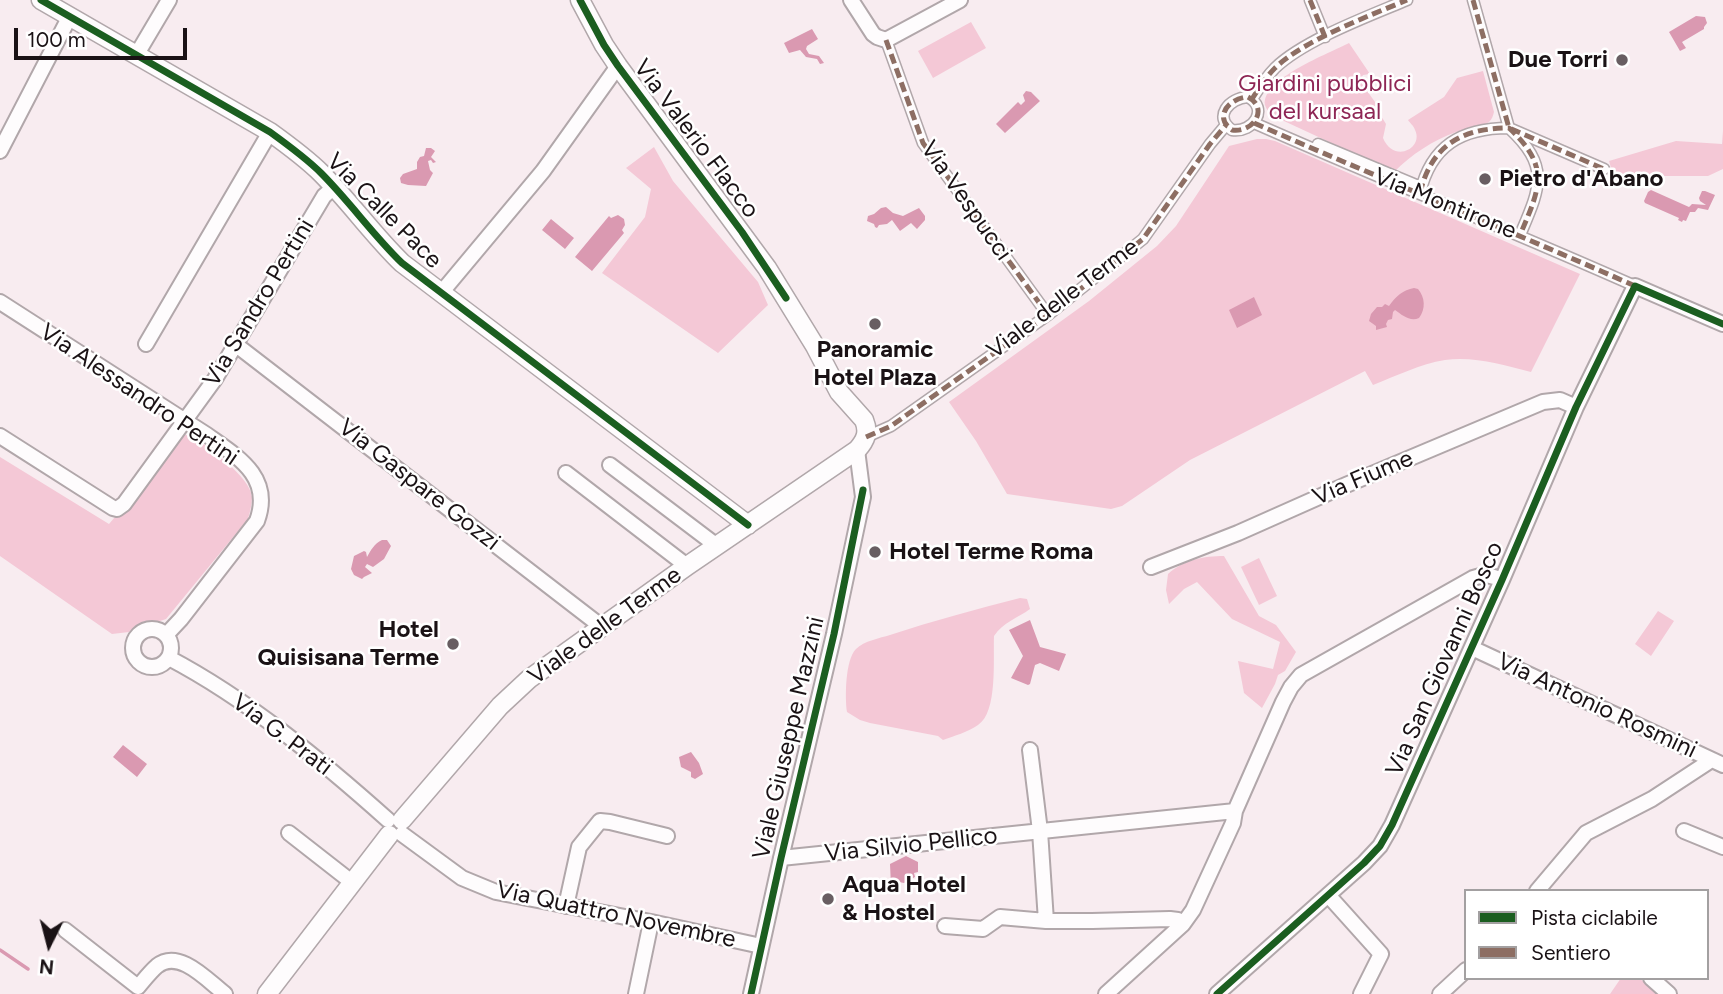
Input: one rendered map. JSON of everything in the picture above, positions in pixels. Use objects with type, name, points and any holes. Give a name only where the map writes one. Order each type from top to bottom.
[{"type":"street","name":"Via Calle Pace","points":[[41,0],[270,132],[318,170],[402,264],[748,525]]},
{"type":"street","points":[[137,54],[169,0]]},
{"type":"street","name":"Via Valerio Flacco","points":[[580,0],[618,66],[767,268],[815,346],[839,392],[864,420],[866,425],[862,443]]},
{"type":"street","points":[[851,0],[873,34],[886,40],[960,0]]},
{"type":"street","points":[[1310,0],[1325,37]]},
{"type":"street","points":[[1226,125],[1232,130],[1241,131],[1255,120],[1258,108],[1252,99],[1277,66],[1294,54],[1407,0]]},
{"type":"street","points":[[1473,0],[1509,128],[1534,157],[1538,181],[1536,199],[1520,235]]},
{"type":"street","points":[[0,151],[70,16]]},
{"type":"street","name":"Via Vespucci","points":[[886,40],[923,143],[1048,315]]},
{"type":"street","points":[[441,293],[543,171],[618,66]]},
{"type":"street","name":"Viale delle Terme","points":[[267,994],[396,827],[500,705],[529,679],[602,627],[1048,315],[1143,239],[1226,125],[1224,115],[1232,100],[1242,97],[1252,99]]},
{"type":"street","name":"Via Montirone","points":[[1255,120],[1380,178],[1420,190],[1635,286]]},
{"type":"street","points":[[1420,190],[1431,162],[1443,148],[1475,132],[1496,128],[1509,128],[1604,169]]},
{"type":"street","points":[[146,344],[270,132]]},
{"type":"street","name":"Via Sandro Pertini","points":[[0,436],[117,509],[124,504],[218,373],[324,196],[334,187]]},
{"type":"street","points":[[1635,286],[1723,324]]},
{"type":"street","name":"Via San Giovanni Bosco","points":[[1217,994],[1380,846],[1472,648],[1576,407],[1635,286]]},
{"type":"street","name":"Via Alessandro Pertini","points":[[0,302],[232,452],[254,473],[261,488],[262,508],[257,521],[166,635]]},
{"type":"street","name":"Via Gaspare Gozzi","points":[[235,344],[602,627]]},
{"type":"street","name":"Via Fiume","points":[[1151,567],[1238,533],[1543,402],[1560,400],[1576,407]]},
{"type":"street","name":"Viale Giuseppe Mazzini","points":[[751,994],[863,497],[860,458],[862,443]]},
{"type":"street","points":[[610,465],[717,546]]},
{"type":"street","points":[[566,473],[688,566]]},
{"type":"street","points":[[1106,994],[1183,924],[1193,911],[1283,702],[1301,675],[1473,578],[1488,575],[1502,580]]},
{"type":"street","points":[[152,629],[166,635],[170,642],[169,658],[155,667],[146,667],[139,663],[132,649],[138,635],[152,629]]},
{"type":"street","name":"Via Antonio Rosmini","points":[[1472,648],[1716,762]]},
{"type":"street","name":"Via G. Prati","points":[[169,658],[213,684],[296,743],[396,827]]},
{"type":"street","points":[[1030,750],[1040,831],[1046,921]]},
{"type":"street","points":[[1543,889],[1586,833],[1652,799],[1707,763],[1716,762]]},
{"type":"street","name":"Via Silvio Pellico","points":[[781,858],[1235,811]]},
{"type":"street","points":[[566,906],[579,847],[600,821],[667,836]]},
{"type":"street","name":"Via Quattro Novembre","points":[[396,827],[462,878],[496,892],[761,946]]},
{"type":"street","points":[[1684,831],[1723,847]]},
{"type":"street","points":[[289,833],[353,883]]},
{"type":"street","points":[[1328,895],[1381,954],[1361,994]]},
{"type":"street","points":[[945,926],[983,929],[1000,917],[1046,921],[1170,919],[1183,924]]},
{"type":"street","points":[[636,994],[651,922]]},
{"type":"street","points":[[65,930],[138,987],[158,965],[170,960],[182,961],[225,994]]},
{"type":"street","points":[[1441,994],[1464,972]]},
{"type":"street","points":[[1653,980],[1669,994]]},
{"type":"green space","points":[[971,22],[986,48],[933,78],[918,51]]},
{"type":"green space","name":"Giardini pubblici del kursaal","points":[[1349,43],[1370,74],[1363,75],[1360,81],[1380,109],[1378,111],[1386,124],[1383,138],[1394,150],[1406,151],[1412,147],[1417,137],[1408,120],[1444,97],[1457,78],[1483,71],[1494,112],[1492,119],[1486,124],[1456,132],[1431,144],[1394,172],[1271,115],[1265,105],[1267,95],[1274,86],[1298,68]]},
{"type":"green space","points":[[1723,131],[1723,169],[1708,176],[1643,176],[1616,184],[1609,161],[1676,141],[1722,144]]},
{"type":"green space","points":[[1257,139],[1275,141],[1580,274],[1531,372],[1488,362],[1456,359],[1426,364],[1373,385],[1365,371],[1190,460],[1122,506],[1111,509],[1007,494],[949,402],[1089,301],[1157,246],[1176,226],[1229,146]]},
{"type":"green space","points":[[654,147],[673,181],[758,282],[768,305],[718,353],[602,273],[645,217],[651,189],[626,168]]},
{"type":"green space","points":[[185,435],[194,436],[237,472],[250,489],[252,502],[248,519],[166,619],[157,622],[145,621],[129,632],[112,634],[0,556],[0,457],[109,524]]},
{"type":"green space","points":[[1224,556],[1259,616],[1276,625],[1296,652],[1285,671],[1278,675],[1262,708],[1244,693],[1238,661],[1273,669],[1280,642],[1232,619],[1197,582],[1184,589],[1169,604],[1166,590],[1168,574],[1180,565],[1194,560]]},
{"type":"green space","points":[[1259,558],[1277,596],[1259,605],[1241,567]]},
{"type":"green space","points":[[1020,598],[1027,599],[1030,609],[1006,624],[994,636],[992,697],[989,709],[978,725],[943,740],[938,736],[870,723],[847,712],[848,670],[852,654],[859,646],[922,625]]},
{"type":"green space","points":[[1658,611],[1674,621],[1651,656],[1635,644]]},
{"type":"green space","points":[[1620,980],[1641,980],[1658,994],[1610,994]]},
{"type":"shaded area","points":[[1696,16],[1705,17],[1707,23],[1704,29],[1682,42],[1686,48],[1680,51],[1669,32]]},
{"type":"shaded area","points":[[812,29],[818,39],[806,49],[809,54],[819,56],[824,63],[820,64],[817,59],[806,57],[800,50],[789,53],[784,43]]},
{"type":"shaded area","points":[[1026,91],[1040,101],[1005,133],[996,124],[1018,102],[1021,105],[1025,101],[1023,95]]},
{"type":"shaded area","points":[[426,148],[435,151],[431,157],[436,162],[428,161],[433,173],[426,186],[401,183],[403,174],[417,169],[417,162],[424,156]]},
{"type":"shaded area","points":[[1651,190],[1689,207],[1692,204],[1706,205],[1699,198],[1702,191],[1715,195],[1708,210],[1698,208],[1695,212],[1690,212],[1686,221],[1682,222],[1679,218],[1645,203]]},
{"type":"shaded area","points":[[886,207],[903,216],[919,208],[925,220],[917,229],[911,223],[900,231],[892,220],[877,228],[867,221],[868,216]]},
{"type":"shaded area","points":[[618,215],[624,219],[624,233],[592,271],[575,257],[609,216],[611,218]]},
{"type":"shaded area","points":[[551,219],[574,238],[565,249],[542,230]]},
{"type":"shaded area","points":[[1418,289],[1423,299],[1424,307],[1419,318],[1409,319],[1395,310],[1392,319],[1386,324],[1387,327],[1376,330],[1376,326],[1369,321],[1377,307],[1385,304],[1389,306],[1400,294]]},
{"type":"shaded area","points":[[1254,297],[1262,315],[1237,328],[1229,310]]},
{"type":"shaded area","points":[[382,540],[387,540],[391,546],[384,559],[373,567],[367,564],[365,567],[372,573],[362,579],[354,575],[351,569],[354,556],[364,551],[367,557]]},
{"type":"shaded area","points":[[1030,620],[1040,647],[1066,654],[1059,671],[1040,663],[1035,665],[1028,685],[1011,678],[1023,656],[1009,630]]},
{"type":"shaded area","points":[[123,745],[147,764],[137,777],[113,757]]},
{"type":"shaded area","points":[[691,752],[703,774],[695,779],[691,777],[691,772],[681,767],[679,757]]},
{"type":"shaded area","points":[[906,856],[918,862],[918,872],[904,883],[891,886],[890,864]]},
{"type":"waterway","points":[[0,950],[28,969]]},
{"type":"marked path","points":[[1310,0],[1325,37]]},
{"type":"marked path","points":[[1252,99],[1275,68],[1287,58],[1338,29],[1407,0]]},
{"type":"marked path","points":[[1473,0],[1509,128],[1604,169]]},
{"type":"marked path","points":[[886,40],[923,143],[1048,315]]},
{"type":"marked path","points":[[1248,97],[1257,107],[1256,119],[1247,128],[1232,130],[1224,120],[1226,109],[1235,101],[1248,97]]},
{"type":"marked path","points":[[1254,123],[1635,286]]},
{"type":"marked path","points":[[866,437],[891,426],[1048,315],[1143,239],[1226,125]]},
{"type":"marked path","points":[[1420,193],[1432,163],[1451,143],[1476,132],[1509,128],[1531,155],[1538,178],[1533,204],[1520,235]]},
{"type":"cycle path","points":[[41,0],[270,132],[321,173],[402,263],[748,525]]},
{"type":"cycle path","points":[[580,0],[618,66],[742,232],[786,298]]},
{"type":"cycle path","points":[[1217,994],[1380,846],[1392,825],[1502,580],[1576,407],[1635,286],[1723,324]]},
{"type":"cycle path","points":[[751,994],[834,634],[863,490]]},
{"type":"place","name":"Due Torri","points":[[1622,60]]},
{"type":"place","name":"Pietro d'Abano","points":[[1485,179]]},
{"type":"place","name":"Panoramic Hotel Plaza","points":[[875,324]]},
{"type":"place","name":"Hotel Terme Roma","points":[[875,552]]},
{"type":"place","name":"Hotel Quisisana Terme","points":[[453,644]]},
{"type":"place","name":"Aqua Hotel & Hostel","points":[[828,899]]}]
